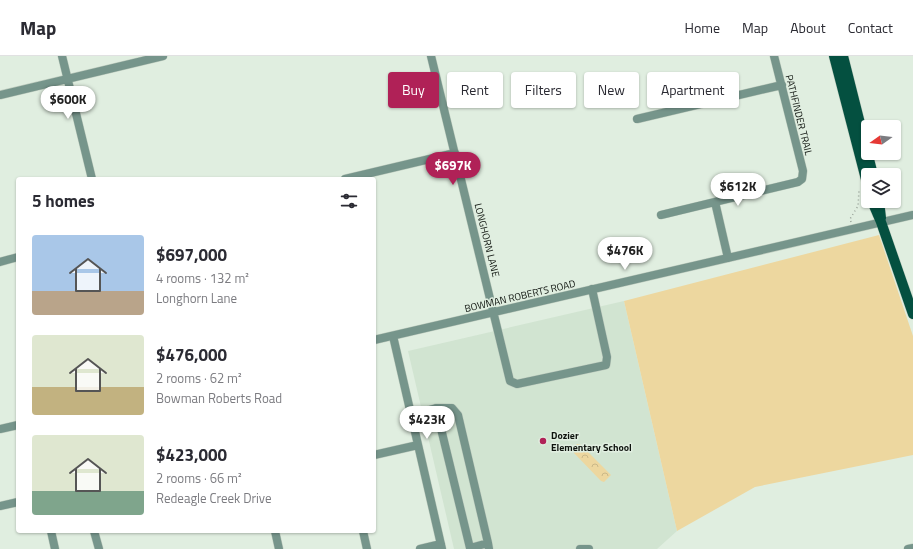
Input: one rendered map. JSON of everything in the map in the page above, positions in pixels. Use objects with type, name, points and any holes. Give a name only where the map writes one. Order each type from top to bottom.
[{"type":"main road","points":[[834,56],[861,175]]},
{"type":"main road","points":[[843,56],[871,168]]},
{"type":"main road","points":[[875,208],[913,314]]},
{"type":"main road","points":[[880,208],[881,222]]},
{"type":"street","points":[[62,56],[92,177]]},
{"type":"street","points":[[0,95],[163,56]]},
{"type":"street","name":"LONGHORN LANE","points":[[432,56],[509,378],[514,384],[606,364],[607,357],[592,289]]},
{"type":"street","name":"PATHFINDER TRAIL","points":[[715,202],[798,182],[802,179],[803,171],[774,56]]},
{"type":"street","points":[[637,119],[782,85]]},
{"type":"street","points":[[353,177],[455,153]]},
{"type":"street","points":[[660,215],[715,202],[728,258]]},
{"type":"street","name":"BOWMAN ROBERTS ROAD","points":[[376,340],[913,215]]},
{"type":"street","points":[[0,262],[16,258]]},
{"type":"street","points":[[393,336],[442,546],[420,549]]},
{"type":"street","points":[[411,415],[436,408],[452,408],[458,415],[488,546],[470,548],[436,408]]},
{"type":"street","points":[[0,429],[16,425]]},
{"type":"street","points":[[376,455],[418,445]]},
{"type":"street","points":[[0,506],[16,502]]},
{"type":"street","points":[[51,533],[55,549]]},
{"type":"street","points":[[95,533],[99,549]]},
{"type":"street","points":[[275,533],[279,549]]},
{"type":"street","points":[[363,533],[367,549]]},
{"type":"street","points":[[908,549],[913,548]]},
{"type":"street","points":[[580,549],[589,549]]},
{"type":"path","points":[[852,229],[850,219],[858,206],[861,197]]},
{"type":"shaded area","name":"Dozier Elementary School","points":[[624,301],[677,531],[657,549],[454,549],[408,351]]},
{"type":"green space","points":[[879,235],[913,336],[913,455],[755,487],[677,531],[624,301]]},
{"type":"green space","points":[[577,444],[580,444],[611,475],[604,482],[601,481],[574,453],[574,447]]},
{"type":"place","name":"Dozier Elementary School","points":[[543,441]]}]
